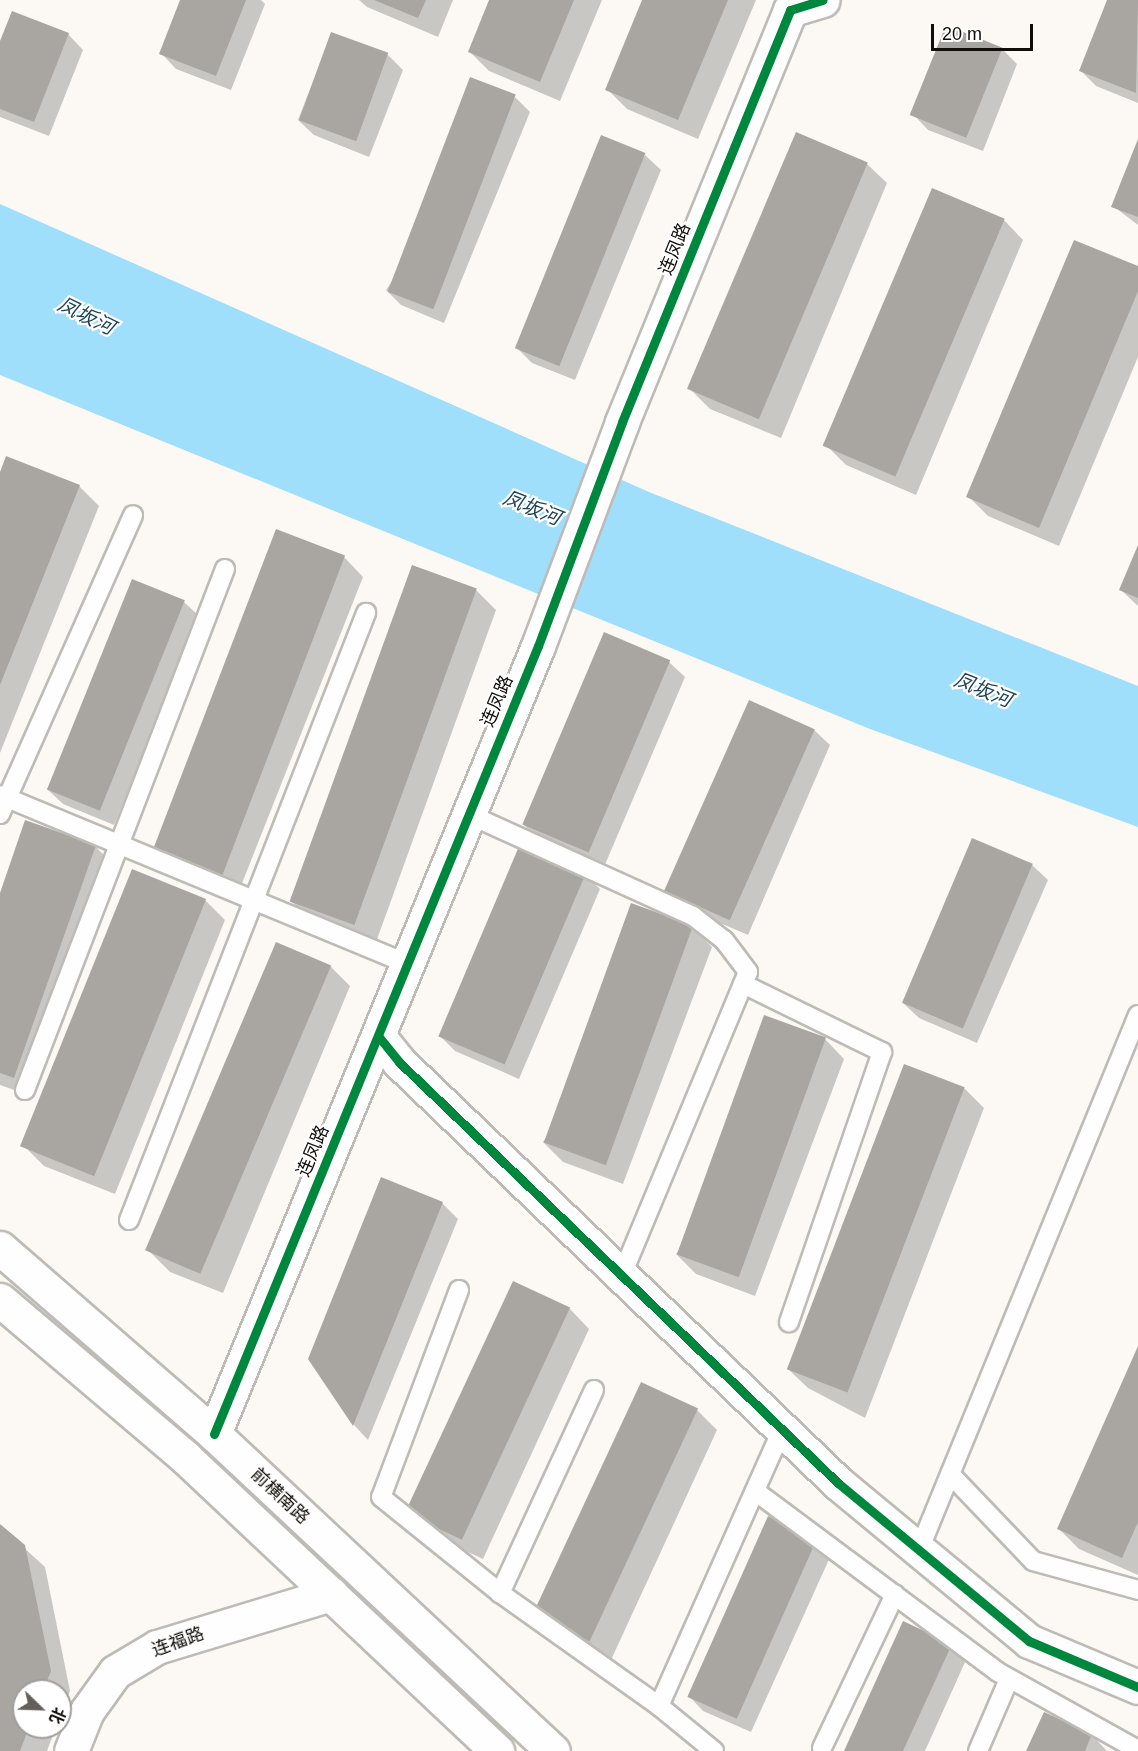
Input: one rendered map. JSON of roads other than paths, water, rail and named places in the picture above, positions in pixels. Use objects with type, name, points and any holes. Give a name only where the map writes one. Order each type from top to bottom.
[{"type":"street","name":"连凤路","points":[[214,1434],[538,646],[622,422],[790,10],[813,1]]},
{"type":"street","points":[[379,1037],[399,1062],[838,1483],[1029,1641],[1138,1686]]},
{"type":"street","name":"前横南路","points":[[0,1248],[214,1434],[553,1751]]},
{"type":"street","name":"前横南路","points":[[0,1300],[185,1457],[497,1751]]},
{"type":"street","name":"连福路","points":[[71,1751],[87,1711],[115,1672],[157,1647],[331,1594]]},
{"type":"lane","points":[[133,515],[2,803],[120,845],[408,964]]},
{"type":"lane","points":[[25,1090],[225,569]]},
{"type":"lane","points":[[129,1220],[366,613]]},
{"type":"lane","points":[[468,814],[693,916],[724,940],[748,972],[622,1275]]},
{"type":"lane","points":[[743,984],[882,1052],[789,1322]]},
{"type":"lane","points":[[919,1550],[1138,1015]]},
{"type":"lane","points":[[459,1290],[381,1497],[500,1593],[659,1706],[714,1751]]},
{"type":"lane","points":[[500,1593],[594,1390]]},
{"type":"lane","points":[[659,1706],[782,1430]]},
{"type":"lane","points":[[950,1474],[1033,1561],[1138,1590]]},
{"type":"lane","points":[[755,1491],[1009,1679],[1138,1750]]},
{"type":"lane","points":[[822,1748],[895,1594]]},
{"type":"lane","points":[[978,1751],[1009,1679]]},
{"type":"water","name":"凤坂河","points":[[0,204],[649,492],[1138,686],[1138,827],[870,729],[0,375]]}]
